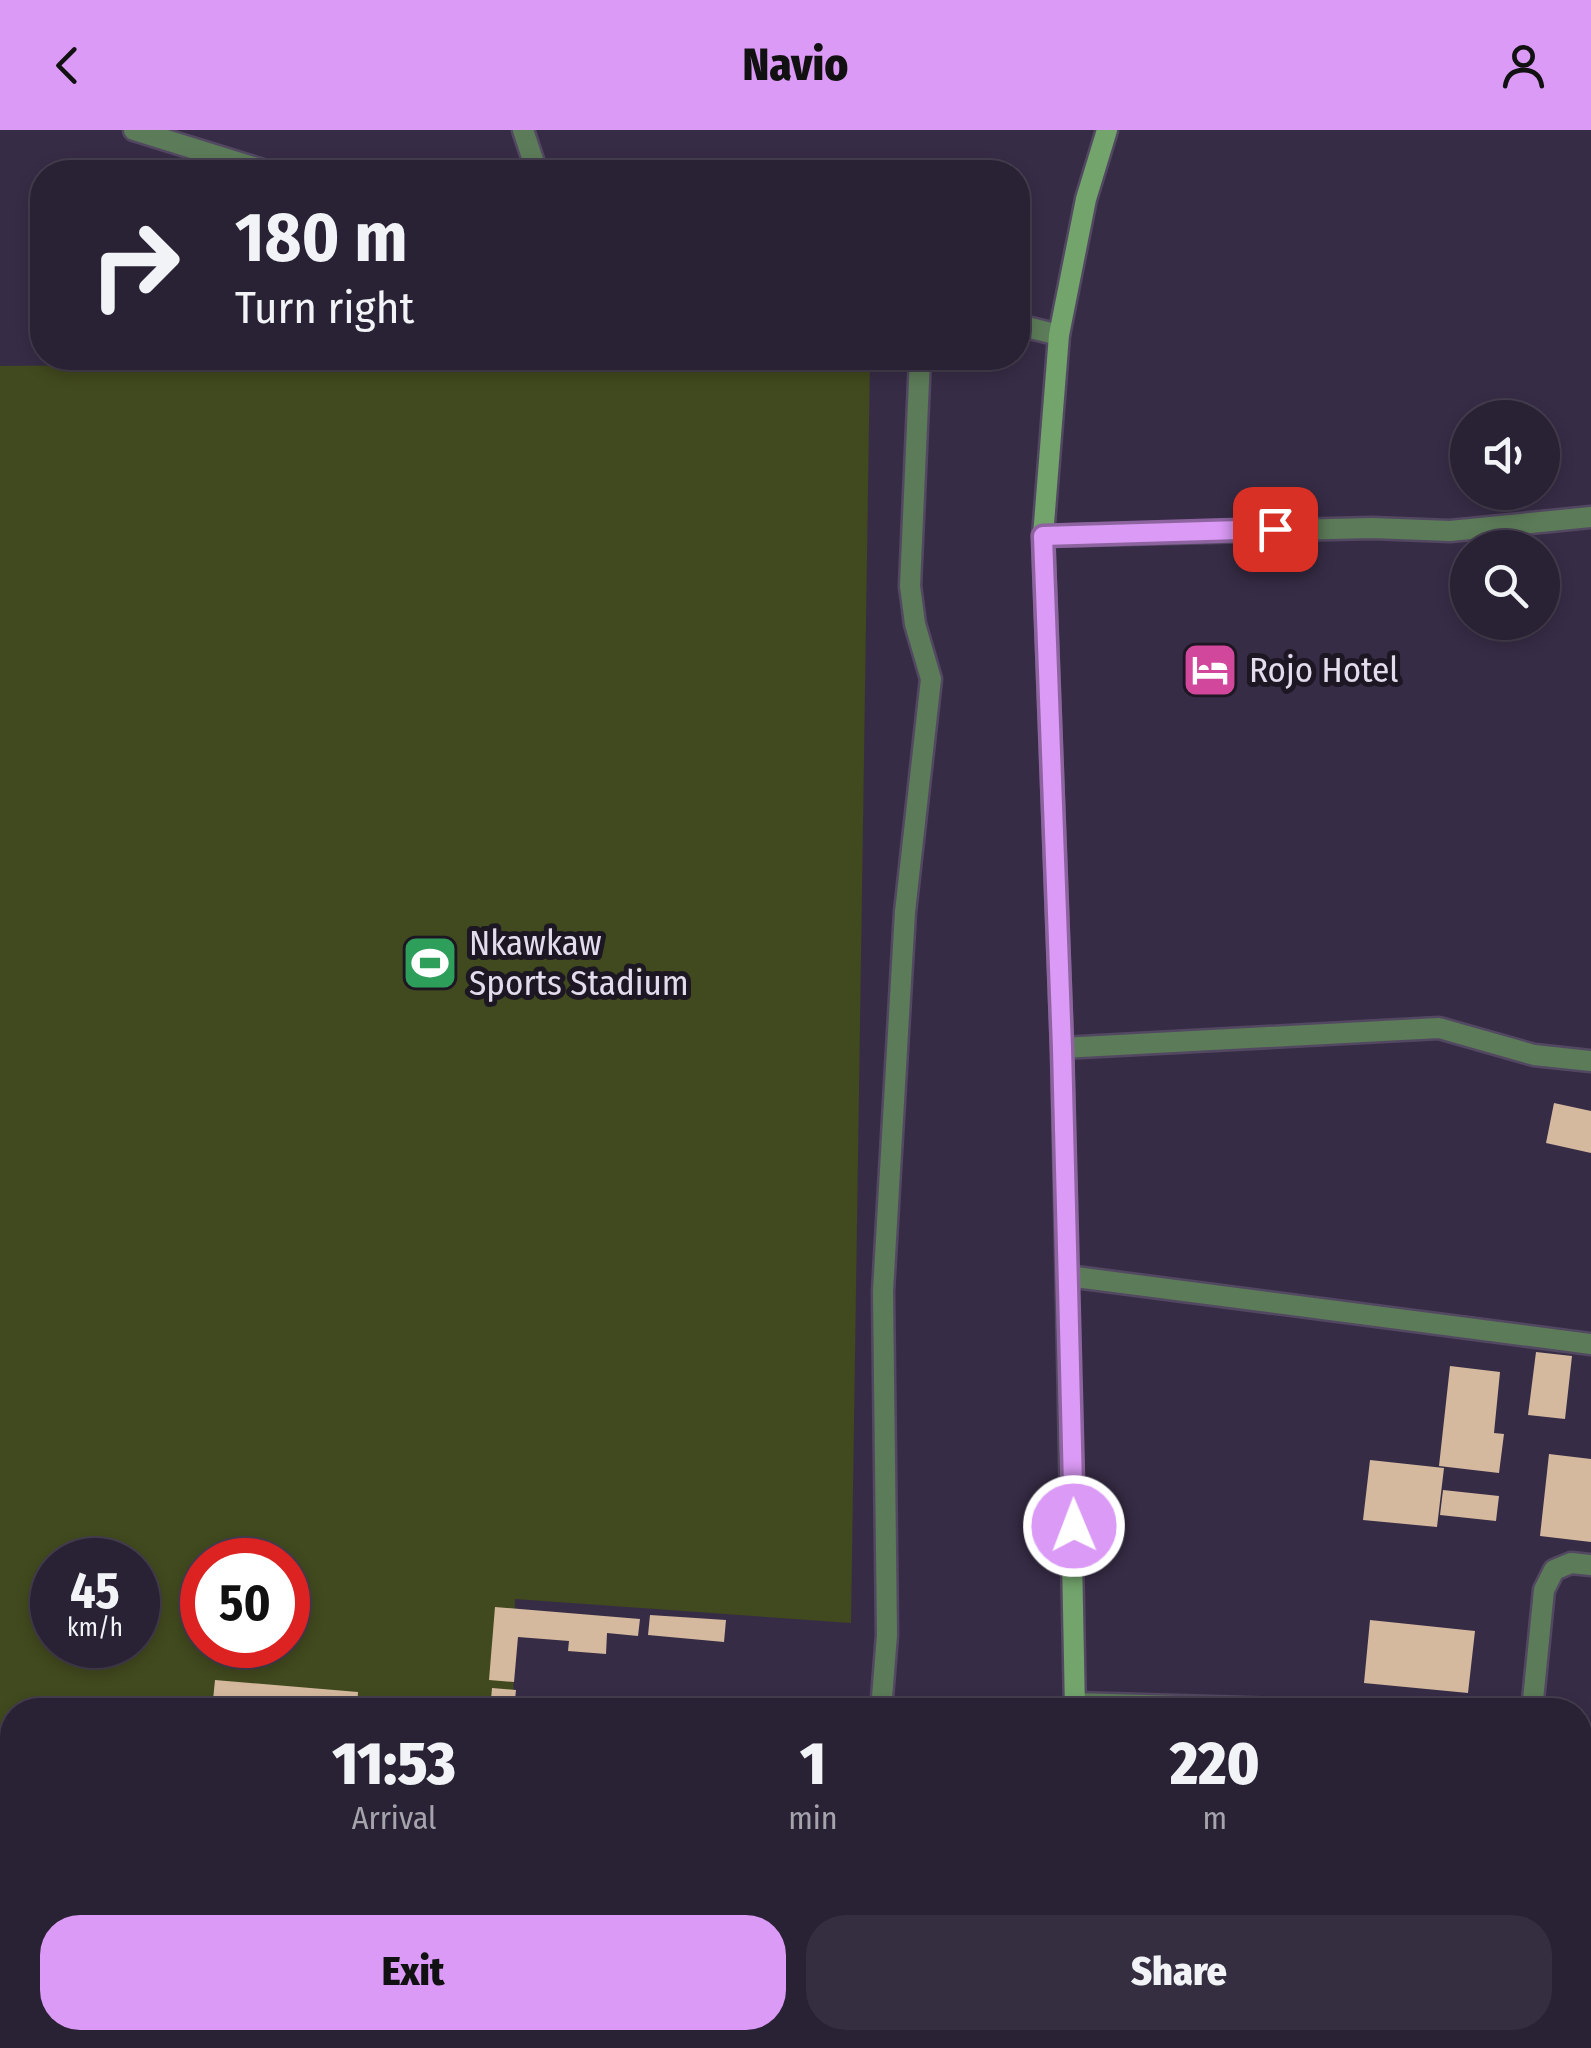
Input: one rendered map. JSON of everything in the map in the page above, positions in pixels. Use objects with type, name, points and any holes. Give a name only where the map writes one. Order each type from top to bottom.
[{"type":"main road","points":[[1075,1698],[1062,1048],[1043,536],[1060,335],[1086,199],[1107,130]]},
{"type":"street","points":[[134,130],[231,160]]},
{"type":"street","points":[[523,130],[534,160]]},
{"type":"street","points":[[1030,329],[1060,335]]},
{"type":"street","points":[[883,1698],[887,1634],[883,1291],[905,912],[931,679],[910,586],[919,370]]},
{"type":"street","points":[[1043,536],[1372,528],[1450,531],[1591,517]]},
{"type":"street","points":[[1062,1048],[1439,1028],[1534,1055],[1591,1061]]},
{"type":"street","points":[[1068,1276],[1591,1344]]},
{"type":"street","points":[[1533,1698],[1544,1590],[1554,1570],[1571,1563],[1591,1565]]},
{"type":"green space","name":"Nkawkaw Sports Stadium","points":[[0,366],[30,366],[30,370],[870,370],[851,1623],[515,1599],[513,1698],[0,1698]]},
{"type":"building","points":[[1554,1103],[1591,1111],[1591,1153],[1546,1143]]},
{"type":"building","points":[[1536,1352],[1572,1356],[1565,1419],[1528,1415]]},
{"type":"building","points":[[1450,1366],[1500,1372],[1494,1433],[1504,1434],[1499,1473],[1439,1466]]},
{"type":"building","points":[[1549,1454],[1591,1459],[1591,1542],[1540,1536]]},
{"type":"building","points":[[1370,1460],[1444,1468],[1437,1527],[1363,1520]]},
{"type":"building","points":[[1443,1490],[1499,1496],[1496,1521],[1440,1515]]},
{"type":"building","points":[[495,1607],[640,1619],[638,1636],[607,1633],[606,1654],[568,1651],[569,1641],[518,1637],[514,1682],[489,1680]]},
{"type":"building","points":[[650,1615],[726,1620],[724,1642],[648,1635]]},
{"type":"building","points":[[1370,1620],[1475,1631],[1468,1693],[1364,1683]]},
{"type":"building","points":[[215,1680],[358,1692],[358,1698],[213,1698]]},
{"type":"building","points":[[492,1688],[516,1690],[515,1698],[491,1698]]},
{"type":"place","name":"Rojo Hotel","points":[[1210,670]]},
{"type":"place","name":"Nkawkaw Sports Stadium","points":[[430,963]]},
{"type":"route","points":[[1074,1526],[1043,536],[1275,529]]}]
